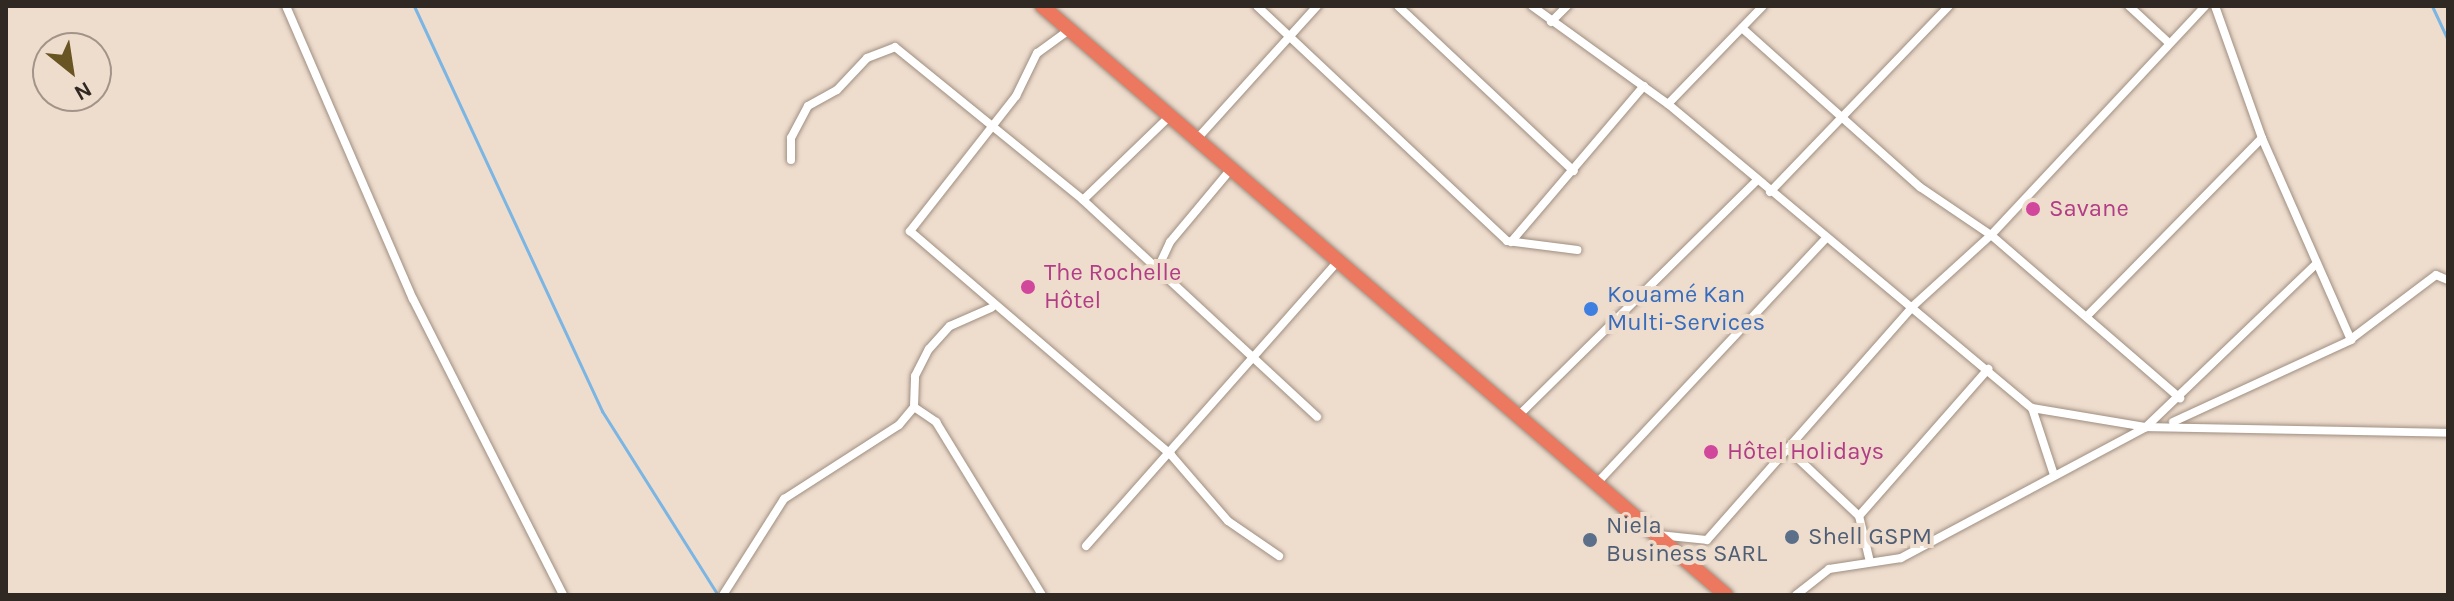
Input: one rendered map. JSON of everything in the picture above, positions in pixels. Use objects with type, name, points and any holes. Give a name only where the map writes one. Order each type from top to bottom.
[{"type":"highway","points":[[1042,6],[1726,595]]},
{"type":"street","points":[[286,6],[413,299],[563,595]]},
{"type":"street","points":[[1257,6],[1511,242],[1577,250]]},
{"type":"street","points":[[1196,140],[1317,6]]},
{"type":"street","points":[[1398,6],[1574,171]]},
{"type":"street","points":[[1532,6],[1668,104],[1825,239],[1913,306],[2032,408],[2053,472]]},
{"type":"street","points":[[1551,22],[1567,6]]},
{"type":"street","points":[[1668,104],[1763,6]]},
{"type":"street","points":[[2129,6],[2169,43]]},
{"type":"street","points":[[1653,535],[1707,540],[1913,306],[1991,235],[2205,6]]},
{"type":"street","points":[[2215,6],[2262,138],[2315,265],[2351,339]]},
{"type":"street","points":[[1770,192],[1946,7]]},
{"type":"street","points":[[1742,28],[1845,114],[1920,187],[1991,235],[2088,315],[2180,398]]},
{"type":"street","points":[[1069,30],[1037,53],[1016,96],[989,125],[910,231],[991,308],[1171,455],[1228,521],[1279,556]]},
{"type":"street","points":[[791,160],[791,138],[808,106],[837,90],[867,58],[895,47],[1083,200],[1317,417]]},
{"type":"street","points":[[1511,242],[1644,86]]},
{"type":"street","points":[[1083,200],[1170,116]]},
{"type":"street","points":[[2088,315],[2262,138]]},
{"type":"street","points":[[1157,270],[1170,242],[1231,169]]},
{"type":"street","points":[[1517,417],[1757,180]]},
{"type":"street","points":[[1595,485],[1825,239]]},
{"type":"street","points":[[1086,546],[1171,455],[1337,262]]},
{"type":"street","points":[[1796,595],[1829,569],[1901,558],[2053,472],[2146,427],[2180,398],[2315,265]]},
{"type":"street","points":[[2169,425],[2351,339],[2436,275],[2448,280]]},
{"type":"street","points":[[723,595],[784,499],[899,425],[914,407],[915,376],[929,349],[950,326],[991,308]]},
{"type":"street","points":[[1859,516],[1988,369]]},
{"type":"street","points":[[914,407],[936,422],[1042,595]]},
{"type":"street","points":[[2032,408],[2146,427],[2169,425],[2448,433]]},
{"type":"street","points":[[1789,450],[1859,516],[1870,562]]},
{"type":"waterway","points":[[414,6],[602,411],[718,595]]},
{"type":"waterway","points":[[2432,6],[2448,40]]},
{"type":"place","name":"Savane","points":[[2033,209]]},
{"type":"place","name":"The Rochelle Hôtel","points":[[1028,287]]},
{"type":"place","name":"Kouamé Kan Multi-Services","points":[[1591,309]]},
{"type":"place","name":"Hôtel Holidays","points":[[1711,452]]},
{"type":"place","name":"Shell GSPM","points":[[1792,537]]},
{"type":"place","name":"Niela Business SARL","points":[[1590,540]]}]
